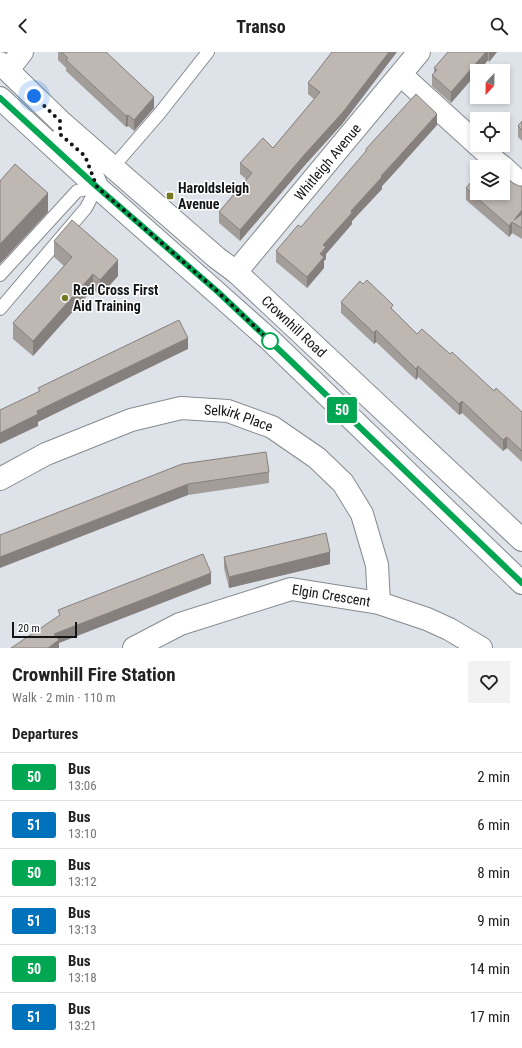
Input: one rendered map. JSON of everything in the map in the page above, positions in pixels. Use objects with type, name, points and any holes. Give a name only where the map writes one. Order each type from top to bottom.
[{"type":"street","points":[[4,66],[22,52]]},
{"type":"street","name":"Whitleigh Avenue","points":[[236,272],[419,52]]},
{"type":"street","name":"Crownhill Road","points":[[4,66],[60,121],[217,258],[236,272],[522,540]]},
{"type":"street","points":[[401,75],[470,137]]},
{"type":"street","name":"Crownhill Road","points":[[0,98],[97,187],[218,292],[522,583]]},
{"type":"street","name":"Crownhill Road","points":[[60,121],[60,134],[85,156],[97,187]]},
{"type":"street","points":[[487,152],[495,160]]},
{"type":"street","points":[[510,174],[522,185]]},
{"type":"street","name":"Selkirk Place","points":[[0,479],[46,454],[131,420],[181,408],[228,410],[272,427],[317,458],[343,483],[362,514],[373,550],[377,565],[379,603]]},
{"type":"street","name":"Elgin Crescent","points":[[134,648],[180,624],[291,589],[379,603],[427,619],[449,629],[481,648]]},
{"type":"lane","points":[[113,167],[159,114],[208,52]]},
{"type":"lane","points":[[0,275],[77,191],[97,187]]},
{"type":"lane","points":[[0,309],[86,208],[97,187]]},
{"type":"building","points":[[61,52],[106,52],[154,97],[134,120],[128,115],[126,116],[66,60],[68,58]]},
{"type":"building","points":[[332,52],[389,52],[343,112],[240,230],[219,212],[252,173],[240,163],[263,138],[273,148],[320,92],[308,83]]},
{"type":"building","points":[[448,52],[486,52],[476,64],[470,64],[470,70],[451,92],[432,75],[437,70],[434,68]]},
{"type":"building","points":[[416,94],[437,114],[381,176],[382,177],[351,211],[352,213],[323,245],[326,247],[320,254],[324,257],[307,277],[276,251],[298,225],[301,227],[366,151],[366,149]]},
{"type":"building","points":[[522,121],[522,130],[518,126]]},
{"type":"building","points":[[15,164],[48,193],[0,244],[0,181]]},
{"type":"building","points":[[510,180],[519,186],[522,186],[522,210],[514,220],[522,214],[522,228],[512,222],[509,226],[480,200],[510,200]]},
{"type":"building","points":[[470,183],[470,192],[466,188]]},
{"type":"building","points":[[72,220],[118,260],[100,280],[93,274],[33,341],[13,323],[72,257],[54,241]]},
{"type":"building","points":[[367,280],[393,305],[391,308],[417,334],[422,329],[450,354],[452,352],[494,391],[496,388],[522,412],[522,451],[507,437],[503,440],[462,401],[459,404],[418,366],[416,369],[376,330],[374,333],[341,302],[360,281],[363,284]]},
{"type":"building","points":[[179,320],[188,338],[37,411],[38,414],[0,433],[0,410],[40,391],[38,388]]},
{"type":"building","points":[[266,452],[269,472],[188,484],[0,557],[0,535],[182,464]]},
{"type":"building","points":[[326,533],[330,552],[229,577],[224,557]]},
{"type":"building","points":[[203,554],[211,573],[54,634],[59,640],[48,648],[11,648],[60,615],[58,610]]},
{"type":"bus line","name":"50","points":[[0,98],[97,187],[218,292],[522,583]]},
{"type":"place","name":"Haroldsleigh Avenue","points":[[170,196]]},
{"type":"place","name":"Red Cross First Aid Training","points":[[65,298]]},
{"type":"route","points":[[34,96],[60,121],[60,134],[85,156],[97,187],[218,292],[270,341]]}]
